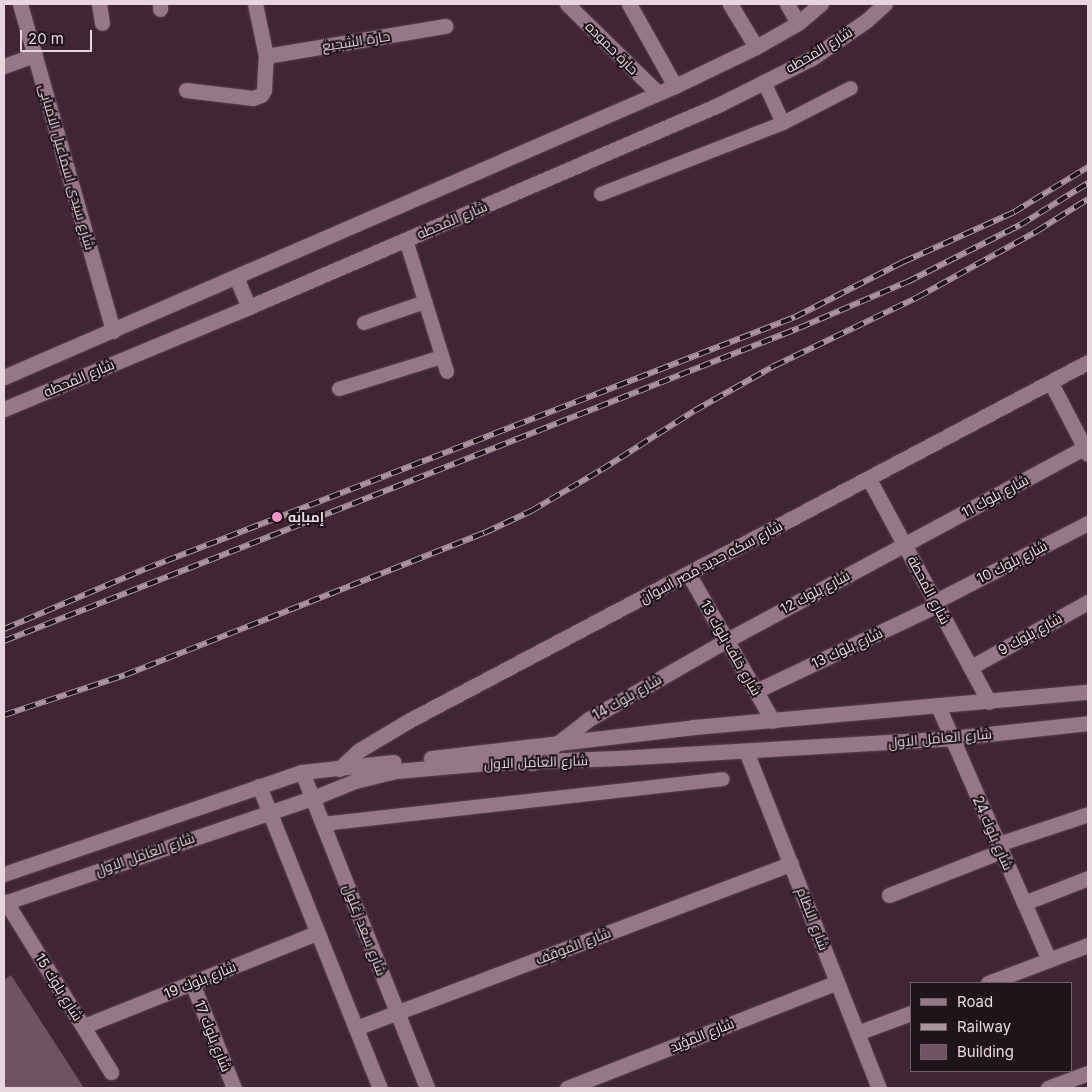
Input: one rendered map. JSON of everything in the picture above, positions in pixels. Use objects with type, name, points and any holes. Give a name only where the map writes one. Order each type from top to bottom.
[{"type":"street","name":"شارع سيدى اسماعيل الامبابى","points":[[20,4],[113,331]]},
{"type":"street","points":[[99,4],[102,23]]},
{"type":"street","points":[[186,90],[257,98],[264,90],[266,56],[255,4]]},
{"type":"street","name":"حارة حموده","points":[[566,4],[658,93]]},
{"type":"street","points":[[629,4],[675,86]]},
{"type":"street","points":[[730,4],[756,46]]},
{"type":"street","points":[[787,4],[798,23]]},
{"type":"street","points":[[4,377],[675,86],[798,23],[822,4]]},
{"type":"street","name":"شارع المحطه","points":[[4,409],[249,308],[718,105],[812,58],[867,20],[885,4]]},
{"type":"street","name":"حارة الشجيع","points":[[266,56],[446,26]]},
{"type":"street","points":[[4,66],[35,54]]},
{"type":"street","points":[[236,277],[249,308]]},
{"type":"street","name":"شارع سكه حديد مصر اسوان","points":[[339,768],[358,751],[381,736],[689,575],[1088,362]]},
{"type":"street","points":[[1051,383],[1087,449]]},
{"type":"street","name":"شارع بلوك 11","points":[[904,544],[1087,449]]},
{"type":"street","name":"شارع المحطة","points":[[869,479],[989,702]]},
{"type":"street","name":"شارع بلوك 10","points":[[936,603],[1088,523]]},
{"type":"street","name":"شارع بلوك 12","points":[[727,640],[904,544]]},
{"type":"street","name":"شارع خلف بلوك 13","points":[[689,575],[773,721]]},
{"type":"street","name":"شارع بلوك 9","points":[[971,667],[1088,602]]},
{"type":"street","name":"شارع بلوك 13","points":[[756,691],[936,603]]},
{"type":"street","name":"شارع بلوك 14","points":[[532,763],[589,719],[727,640]]},
{"type":"street","name":"شارع العامل الاول","points":[[4,874],[302,772],[692,727],[1088,692]]},
{"type":"street","name":"شارع بلوك 24","points":[[938,706],[1050,960]]},
{"type":"street","name":"شارع العامل الاول","points":[[5,902],[313,798],[355,781],[396,771],[487,764],[532,763],[951,738],[1088,723]]},
{"type":"street","name":"شارع النظام","points":[[746,751],[879,1088]]},
{"type":"street","name":"شارع سعد زغلول","points":[[302,772],[427,1088]]},
{"type":"street","points":[[258,786],[380,1088]]},
{"type":"street","points":[[889,896],[999,847],[1088,814]]},
{"type":"street","name":"شارع الموقف","points":[[356,1028],[791,864]]},
{"type":"street","points":[[1024,903],[1088,878]]},
{"type":"street","name":"شارع بلوك 15","points":[[5,902],[111,1072]]},
{"type":"street","name":"شارع بلوك 19","points":[[84,1026],[317,933]]},
{"type":"street","points":[[991,982],[1088,945]]},
{"type":"street","name":"شارع المؤيد","points":[[567,1088],[837,982]]},
{"type":"street","name":"شارع بلوك 17","points":[[192,983],[234,1088]]},
{"type":"street","points":[[857,1034],[910,1013]]},
{"type":"street","points":[[1048,1088],[1088,1073]]},
{"type":"lane","points":[[764,82],[783,124]]},
{"type":"lane","points":[[601,194],[783,124],[851,88]]},
{"type":"lane","points":[[406,240],[447,372]]},
{"type":"lane","points":[[364,323],[425,302]]},
{"type":"lane","points":[[339,389],[442,357]]},
{"type":"lane","points":[[323,824],[722,779]]},
{"type":"building","points":[[11,975],[84,1088],[4,1088],[4,980]]},
{"type":"railway","points":[[4,629],[145,569],[795,317],[903,262],[1014,212],[1088,167]]},
{"type":"railway","points":[[4,641],[799,328],[907,282],[1020,225],[1088,183]]},
{"type":"railway","points":[[4,715],[125,675],[484,533],[531,511],[601,470],[694,411],[774,366],[918,297],[1037,231],[1088,199]]},
{"type":"place","name":"إمبابه","points":[[277,517]]}]
